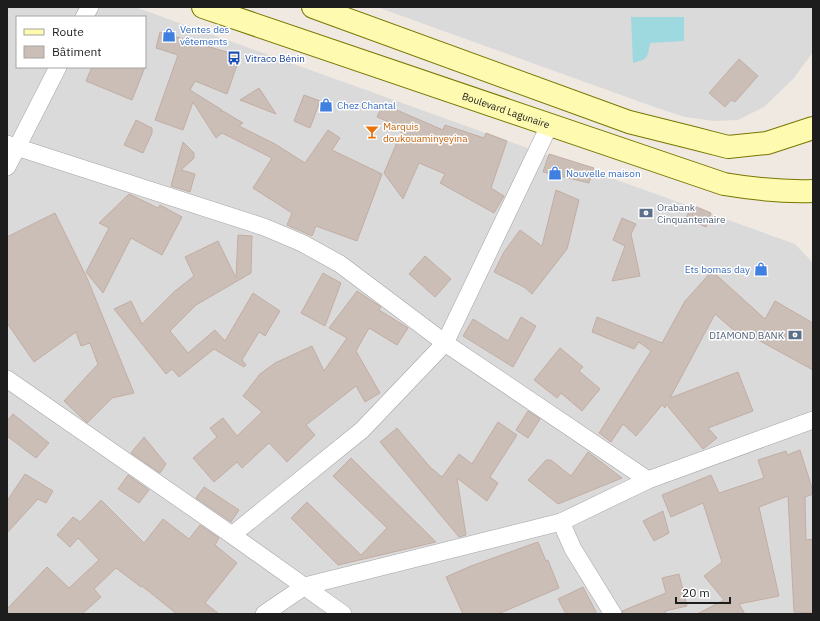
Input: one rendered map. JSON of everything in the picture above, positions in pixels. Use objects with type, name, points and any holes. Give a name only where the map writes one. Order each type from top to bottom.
[{"type":"main road","name":"Boulevard Lagunaire","points":[[203,7],[550,124],[602,144],[724,184],[788,192],[813,191]]},
{"type":"main road","points":[[313,7],[629,122],[693,138],[728,146],[744,145],[767,143],[813,128]]},
{"type":"street","points":[[85,16],[90,7]]},
{"type":"street","points":[[7,167],[12,145],[57,68]]},
{"type":"street","points":[[232,535],[362,430],[445,343],[550,124]]},
{"type":"street","points":[[12,145],[264,227],[302,243],[340,264],[445,343],[648,480]]},
{"type":"street","points":[[7,379],[343,614]]},
{"type":"street","points":[[264,614],[305,586],[561,522],[648,480],[813,420]]},
{"type":"street","points":[[561,522],[573,549],[614,614]]},
{"type":"shaded area","points":[[7,7],[135,7],[795,244],[813,263],[813,614],[7,614]]},
{"type":"shaded area","points":[[377,7],[813,7],[813,52],[794,78],[764,107],[738,120],[714,121],[685,117],[657,108]]},
{"type":"water","points":[[631,17],[684,17],[684,41],[650,43],[645,59],[633,63]]},
{"type":"building","points":[[160,32],[240,56],[227,94],[195,81],[190,90],[222,110],[221,112],[223,111],[243,123],[239,126],[275,144],[305,163],[328,130],[340,138],[332,150],[382,174],[357,241],[316,226],[312,236],[287,225],[292,213],[253,188],[272,158],[222,133],[216,138],[193,102],[183,130],[155,120],[178,55],[156,48]]},
{"type":"building","points":[[739,59],[758,76],[735,102],[731,100],[725,107],[709,93]]},
{"type":"building","points":[[92,68],[145,68],[132,100],[86,81]]},
{"type":"building","points":[[259,88],[276,114],[240,100]]},
{"type":"building","points":[[304,95],[320,101],[310,128],[294,121]]},
{"type":"building","points":[[383,104],[443,130],[445,125],[484,138],[486,133],[507,141],[491,188],[504,196],[494,213],[440,183],[445,174],[419,163],[403,199],[384,173],[403,128],[377,117]]},
{"type":"building","points":[[136,120],[152,128],[152,133],[143,153],[124,145]]},
{"type":"building","points":[[183,142],[194,153],[194,158],[181,170],[195,174],[190,192],[171,186]]},
{"type":"building","points":[[549,154],[594,168],[589,183],[543,172]]},
{"type":"building","points":[[556,190],[579,200],[567,249],[532,294],[524,287],[494,272],[504,252],[520,230],[542,246]]},
{"type":"building","points":[[129,194],[158,208],[160,205],[182,217],[162,255],[131,238],[103,293],[86,272],[109,228],[99,223]]},
{"type":"building","points":[[692,205],[711,213],[706,227],[686,218]]},
{"type":"building","points":[[55,213],[87,278],[134,393],[112,398],[87,423],[64,401],[98,364],[90,343],[81,346],[76,332],[34,362],[7,323],[7,237]]},
{"type":"building","points":[[622,218],[636,224],[631,234],[640,276],[612,281],[625,246],[613,240]]},
{"type":"building","points":[[238,235],[252,236],[251,273],[196,305],[170,331],[188,353],[215,330],[225,341],[253,293],[280,311],[265,336],[259,332],[242,360],[246,365],[244,367],[214,349],[179,377],[172,369],[166,374],[114,309],[131,301],[142,324],[175,291],[194,276],[185,257],[218,241],[236,278]]},
{"type":"building","points":[[425,256],[451,279],[435,297],[409,274]]},
{"type":"building","points":[[712,271],[765,319],[775,301],[813,323],[813,370],[740,330],[737,333],[715,314],[670,398],[738,372],[753,411],[708,428],[717,438],[703,449],[666,404],[665,408],[662,405],[636,436],[623,424],[611,442],[599,433],[651,351],[639,342],[634,349],[592,332],[597,317],[662,343],[685,301]]},
{"type":"building","points":[[323,273],[341,283],[325,326],[301,313]]},
{"type":"building","points":[[357,291],[381,307],[379,310],[408,328],[397,345],[369,328],[356,351],[380,393],[365,402],[356,386],[306,425],[315,435],[287,462],[269,443],[242,468],[237,462],[214,482],[193,458],[217,437],[210,428],[223,418],[237,436],[262,412],[243,396],[260,374],[275,363],[312,346],[324,371],[347,338],[329,328]]},
{"type":"building","points":[[521,317],[536,326],[513,367],[463,336],[473,319],[508,341]]},
{"type":"building","points":[[560,348],[583,367],[579,371],[600,389],[582,411],[561,393],[557,398],[534,380]]},
{"type":"building","points":[[528,411],[540,419],[528,438],[516,430]]},
{"type":"building","points":[[13,414],[49,443],[36,458],[7,436],[7,421]]},
{"type":"building","points":[[498,422],[517,435],[490,477],[498,483],[487,501],[457,478],[466,535],[459,537],[380,442],[397,428],[430,467],[442,477],[459,454],[472,464]]},
{"type":"building","points":[[144,437],[166,464],[160,473],[131,453]]},
{"type":"building","points":[[800,450],[813,491],[813,494],[805,497],[806,540],[813,539],[813,613],[794,612],[788,496],[759,507],[779,596],[739,604],[745,614],[697,614],[724,600],[704,576],[722,562],[703,503],[671,517],[662,495],[711,475],[719,493],[764,478],[758,460],[786,451],[787,455]]},
{"type":"building","points":[[588,452],[622,478],[558,504],[528,480],[546,460],[551,460],[571,476]]},
{"type":"building","points":[[351,458],[436,542],[338,565],[291,518],[307,502],[361,555],[387,528],[333,476]]},
{"type":"building","points":[[25,474],[53,491],[46,503],[38,499],[7,533],[7,501]]},
{"type":"building","points":[[128,475],[149,490],[139,503],[118,489]]},
{"type":"building","points":[[204,487],[239,510],[231,522],[196,498]]},
{"type":"building","points":[[101,500],[144,543],[163,519],[189,539],[200,525],[219,538],[215,545],[237,563],[205,603],[219,614],[177,614],[142,586],[141,587],[116,568],[94,589],[101,597],[82,614],[7,614],[7,609],[47,567],[69,588],[99,560],[78,538],[70,547],[57,535],[73,517],[80,522]]},
{"type":"building","points":[[663,511],[669,533],[654,541],[643,521]]},
{"type":"building","points":[[538,542],[546,561],[548,560],[559,588],[498,614],[463,614],[446,577],[471,566]]},
{"type":"building","points":[[679,574],[687,606],[665,611],[666,614],[623,614],[622,611],[666,593],[662,578]]},
{"type":"building","points":[[583,587],[597,614],[566,614],[558,599]]},
{"type":"place","name":"Ventes des vêtements","points":[[169,35]]},
{"type":"place","name":"Vitraco Bénin","points":[[234,58]]},
{"type":"place","name":"Chez Chantal","points":[[326,105]]},
{"type":"place","name":"Marquis doukouaminyeyina","points":[[372,132]]},
{"type":"place","name":"Nouvelle maison","points":[[555,173]]},
{"type":"place","name":"Orabank Cinquantenaire","points":[[646,213]]},
{"type":"place","name":"Ets bomas day","points":[[761,269]]},
{"type":"place","name":"DIAMOND BANK","points":[[795,335]]}]
